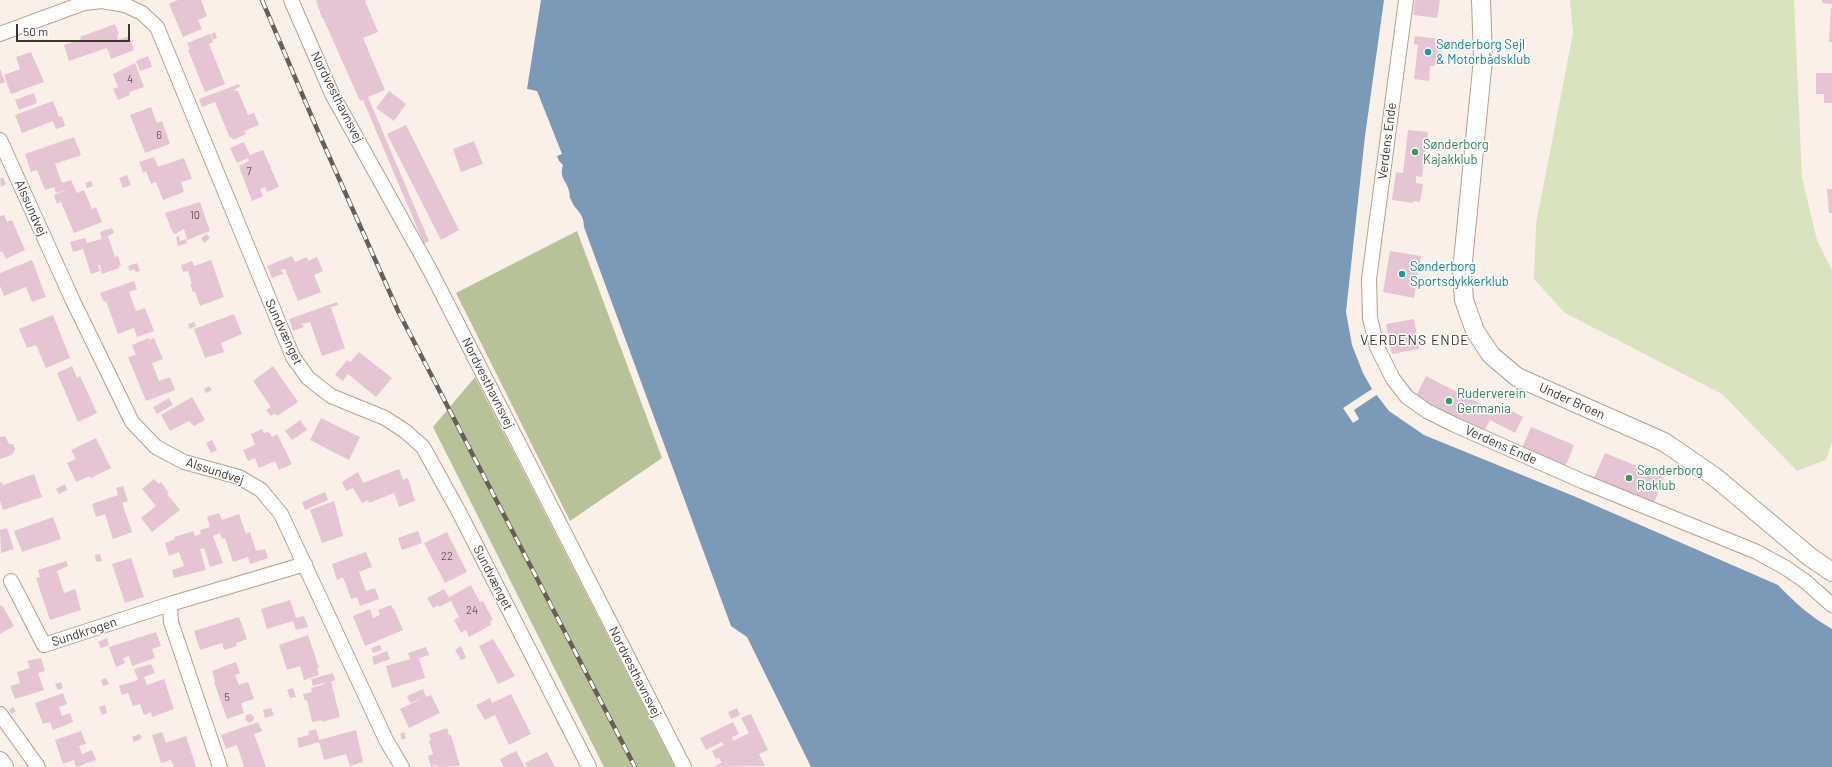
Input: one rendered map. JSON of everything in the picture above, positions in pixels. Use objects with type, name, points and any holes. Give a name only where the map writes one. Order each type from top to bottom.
[{"type":"street","name":"Nordvesthavnsvej","points":[[291,0],[332,94],[431,272],[684,767]]},
{"type":"street","name":"Verdens Ende","points":[[1406,0],[1369,279],[1370,318],[1377,347],[1393,379],[1407,397],[1427,411],[1455,425],[1582,481],[1757,552],[1786,568],[1806,582],[1832,605]]},
{"type":"street","name":"Under Broen","points":[[1481,0],[1483,59],[1462,271],[1464,300],[1475,332],[1492,355],[1517,377],[1664,442],[1715,476],[1810,557],[1832,572]]},
{"type":"street","name":"Sundvænget","points":[[0,34],[84,2],[102,1],[125,5],[142,13],[156,28],[293,357],[308,378],[331,396],[385,418],[405,431],[424,447],[459,512],[589,767]]},
{"type":"street","name":"Alssundvej","points":[[0,140],[73,301],[132,422],[156,447],[184,462],[239,477],[261,490],[281,514],[386,740],[402,767]]},
{"type":"street","name":"Sundkrogen","points":[[11,581],[44,645],[95,630],[170,604],[305,564]]},
{"type":"street","points":[[170,604],[171,622],[220,767]]},
{"type":"street","points":[[0,714],[38,767]]},
{"type":"street","points":[[0,761],[4,767]]},
{"type":"green space","points":[[1570,0],[1794,0],[1802,178],[1817,240],[1832,270],[1832,442],[1826,460],[1797,471],[1722,394],[1565,313],[1534,279],[1536,224],[1573,33]]},
{"type":"green space","points":[[577,231],[662,458],[570,521],[456,293]]},
{"type":"green space","points":[[475,377],[675,767],[604,767],[433,427]]},
{"type":"water","points":[[541,0],[1384,0],[1365,136],[1346,312],[1352,345],[1363,373],[1372,389],[1389,411],[1424,435],[1576,497],[1778,585],[1803,609],[1832,629],[1832,767],[811,767],[747,637],[731,626],[584,227],[583,218],[570,199],[568,187],[562,176],[563,165],[557,156],[562,154],[537,91],[527,89]]},
{"type":"pier","points":[[1372,389],[1378,394],[1354,410],[1359,419],[1353,423],[1343,408]]},
{"type":"building","points":[[178,0],[201,0],[207,16],[198,20],[202,29],[183,37],[169,4]]},
{"type":"building","points":[[316,0],[368,0],[365,1],[378,32],[363,38],[385,90],[368,97],[429,241],[424,244],[363,100],[360,101],[322,18]]},
{"type":"building","points":[[1415,0],[1440,0],[1437,18],[1413,15]]},
{"type":"building","points":[[1822,0],[1832,0],[1832,4],[1822,3]]},
{"type":"building","points":[[1831,8],[1832,42],[1829,42]]},
{"type":"building","points":[[115,24],[119,34],[117,35],[118,40],[129,36],[134,50],[111,59],[107,48],[69,61],[64,45],[81,39],[80,37]]},
{"type":"building","points":[[215,32],[217,38],[213,40],[211,34]]},
{"type":"building","points":[[210,34],[213,42],[209,44],[225,84],[205,92],[188,50],[190,49],[187,43]]},
{"type":"building","name":"Sønderborg Sejl & Motorbådsklub","points":[[1415,36],[1440,39],[1435,66],[1430,66],[1429,81],[1414,79],[1418,45],[1414,44]]},
{"type":"building","points":[[31,52],[44,82],[11,94],[4,75],[20,69],[16,57]]},
{"type":"building","points":[[148,56],[152,67],[140,71],[136,61]]},
{"type":"building","points":[[135,63],[144,87],[129,92],[130,95],[118,100],[113,89],[118,87],[113,74]]},
{"type":"building","points":[[0,69],[5,82],[0,84]]},
{"type":"building","points":[[1816,73],[1832,73],[1832,103],[1824,103],[1824,94],[1816,94]]},
{"type":"building","points":[[239,84],[240,87],[233,90],[238,91],[248,115],[254,113],[259,125],[244,131],[246,134],[233,140],[231,137],[230,138],[215,102],[202,107],[199,99]]},
{"type":"building","points":[[389,91],[406,104],[394,121],[376,108]]},
{"type":"building","points":[[34,93],[37,103],[19,110],[15,100]]},
{"type":"building","points":[[53,101],[59,117],[62,116],[65,126],[56,129],[53,121],[22,133],[15,115]]},
{"type":"building","points":[[151,107],[157,123],[162,121],[170,144],[145,153],[130,115]]},
{"type":"building","points":[[406,125],[459,230],[441,240],[387,134]]},
{"type":"building","name":"Sønderborg Kajakklub","points":[[1408,130],[1428,132],[1422,177],[1416,176],[1416,183],[1423,184],[1420,202],[1413,201],[1413,203],[1392,200],[1396,172],[1403,173]]},
{"type":"building","points":[[74,137],[81,155],[55,164],[62,183],[71,180],[77,193],[84,190],[92,209],[96,207],[102,222],[74,233],[61,202],[57,204],[54,195],[69,189],[56,193],[54,187],[45,190],[37,170],[31,172],[25,154]]},
{"type":"building","points":[[474,141],[483,164],[461,172],[453,149]]},
{"type":"building","points":[[244,142],[250,155],[263,150],[279,187],[267,192],[265,187],[260,189],[263,196],[252,201],[239,166],[249,161],[248,158],[237,163],[230,148]]},
{"type":"building","points":[[154,157],[158,167],[184,158],[192,179],[181,182],[184,192],[163,200],[156,182],[151,184],[146,171],[143,173],[139,162]]},
{"type":"building","points":[[127,175],[131,185],[123,188],[119,178]]},
{"type":"building","points":[[3,177],[6,184],[1,187],[0,179]]},
{"type":"building","points":[[91,181],[93,186],[87,188],[85,183]]},
{"type":"building","points":[[1827,189],[1832,189],[1832,213],[1829,213]]},
{"type":"building","points":[[200,202],[210,231],[187,240],[184,229],[175,234],[173,233],[165,213]]},
{"type":"building","points":[[4,215],[7,222],[12,220],[25,250],[6,259],[2,251],[0,252],[0,216]]},
{"type":"building","points":[[112,228],[114,233],[108,236],[115,257],[118,256],[121,266],[102,274],[100,265],[98,265],[100,271],[91,274],[83,249],[73,252],[70,242],[85,238],[87,243],[102,239],[100,232]]},
{"type":"building","points":[[207,234],[210,238],[204,243],[201,238]]},
{"type":"building","points":[[179,236],[180,241],[186,239],[187,243],[178,246],[176,237]]},
{"type":"building","name":"Sønderborg Sportsdykkerklub","points":[[1390,251],[1421,256],[1414,298],[1383,292]]},
{"type":"building","points":[[292,256],[295,262],[307,257],[308,261],[317,257],[323,271],[314,275],[321,292],[298,301],[285,269],[281,270],[283,274],[272,278],[267,266]]},
{"type":"building","points":[[32,260],[46,297],[32,302],[26,287],[4,296],[0,286],[0,273]]},
{"type":"building","points":[[211,260],[224,297],[200,306],[195,292],[193,292],[190,284],[192,284],[188,271],[183,272],[181,265],[192,261],[194,266]]},
{"type":"building","points":[[137,263],[140,271],[136,272],[134,269],[130,271],[128,266]]},
{"type":"building","points":[[134,281],[137,289],[129,292],[136,311],[145,308],[154,331],[137,337],[134,328],[118,334],[106,301],[104,302],[100,293]]},
{"type":"building","points":[[337,302],[338,305],[329,308],[331,308],[345,348],[322,356],[310,322],[302,324],[304,327],[293,331],[289,319]]},
{"type":"building","points":[[234,314],[242,334],[221,343],[224,352],[205,358],[194,329]]},
{"type":"building","points":[[53,315],[70,358],[46,368],[36,345],[27,348],[19,329]]},
{"type":"building","points":[[1414,319],[1419,349],[1392,354],[1386,324]]},
{"type":"building","points":[[194,322],[196,326],[190,329],[188,324]]},
{"type":"building","points":[[149,338],[149,340],[154,338],[163,359],[152,363],[159,381],[170,377],[175,390],[146,401],[128,357],[136,355],[132,345]]},
{"type":"building","points":[[359,352],[392,378],[376,397],[348,374],[343,381],[335,375],[347,360],[350,362]]},
{"type":"building","points":[[72,366],[77,378],[80,376],[97,413],[78,422],[57,373]]},
{"type":"building","points":[[273,366],[298,402],[277,416],[275,413],[271,416],[266,410],[271,407],[253,381]]},
{"type":"building","name":"Ruderverein Germania","points":[[1426,376],[1496,412],[1500,405],[1523,417],[1515,433],[1490,420],[1484,432],[1416,396]]},
{"type":"building","points":[[209,386],[212,390],[206,393],[204,389]]},
{"type":"building","points":[[192,397],[205,420],[194,426],[189,421],[170,431],[161,415]]},
{"type":"building","points":[[169,398],[173,405],[157,414],[153,407]]},
{"type":"building","points":[[321,418],[360,437],[349,460],[310,440]]},
{"type":"building","points":[[300,420],[307,430],[292,440],[285,431]]},
{"type":"building","points":[[1531,427],[1574,445],[1566,465],[1522,448]]},
{"type":"building","points":[[262,429],[264,433],[270,433],[272,437],[277,434],[292,464],[279,470],[275,461],[259,468],[255,458],[248,461],[243,450],[255,445],[251,434]]},
{"type":"building","points":[[5,436],[9,444],[13,444],[15,449],[12,455],[0,459],[0,437]]},
{"type":"building","points":[[96,438],[111,468],[91,478],[90,476],[76,482],[67,463],[76,459],[71,450]]},
{"type":"building","points":[[212,440],[217,450],[211,453],[206,443]]},
{"type":"building","name":"Sønderborg Roklub","points":[[1605,453],[1664,477],[1654,503],[1594,478]]},
{"type":"building","points":[[399,469],[403,480],[408,478],[415,501],[399,507],[394,493],[369,503],[368,500],[362,503],[353,488],[346,491],[342,482],[358,472],[363,483]]},
{"type":"building","points":[[34,474],[42,497],[3,510],[0,501],[0,483],[2,482],[3,485]]},
{"type":"building","points":[[154,479],[159,484],[161,482],[169,493],[167,494],[180,510],[152,532],[141,518],[156,506],[142,489]]},
{"type":"building","points":[[65,484],[67,490],[59,494],[56,489]]},
{"type":"building","points":[[123,486],[128,501],[122,503],[132,532],[113,539],[105,514],[96,517],[92,504],[118,495],[116,488]]},
{"type":"building","points":[[325,492],[328,500],[305,510],[302,502]]},
{"type":"building","points":[[334,501],[343,536],[322,543],[310,510]]},
{"type":"building","points":[[219,513],[222,520],[239,514],[246,534],[250,532],[256,551],[265,549],[268,558],[250,564],[248,557],[233,562],[225,538],[222,539],[220,533],[213,536],[223,563],[210,567],[204,548],[200,549],[206,570],[174,578],[172,570],[184,566],[179,552],[169,556],[165,543],[175,539],[174,537],[193,531],[195,536],[201,534],[200,530],[210,527],[207,517]]},
{"type":"building","points":[[53,517],[61,539],[22,552],[14,531]]},
{"type":"building","points":[[7,528],[14,549],[1,553],[0,530]]},
{"type":"building","points":[[418,531],[422,543],[402,550],[398,538]]},
{"type":"building","points":[[447,532],[467,572],[445,583],[424,543]]},
{"type":"building","points":[[366,552],[372,567],[359,572],[366,591],[375,588],[379,599],[360,606],[357,597],[351,599],[343,577],[337,580],[332,564]]},
{"type":"building","points":[[100,554],[102,561],[96,562],[95,555]]},
{"type":"building","points":[[131,558],[144,597],[125,603],[112,564]]},
{"type":"building","points":[[66,561],[68,566],[57,571],[64,593],[75,589],[81,610],[50,620],[36,578],[40,577],[38,570]]},
{"type":"building","points":[[471,585],[480,602],[483,601],[493,620],[490,622],[491,625],[469,637],[466,630],[461,633],[454,620],[459,617],[451,601],[439,607],[438,605],[433,608],[427,598],[444,589],[449,597]]},
{"type":"building","points":[[290,600],[296,618],[304,616],[308,627],[296,630],[293,621],[267,629],[261,609]]},
{"type":"building","points":[[2,605],[14,626],[0,634],[0,606]]},
{"type":"building","points":[[391,605],[403,630],[365,646],[353,616],[370,609],[373,618],[380,615],[378,610]]},
{"type":"building","points":[[239,617],[247,639],[236,643],[237,646],[224,650],[222,643],[200,650],[194,631]]},
{"type":"building","points":[[156,632],[161,646],[152,649],[155,658],[132,666],[129,656],[123,658],[125,663],[116,667],[109,647]]},
{"type":"building","points":[[308,635],[319,668],[317,668],[319,675],[304,680],[300,666],[287,670],[279,645]]},
{"type":"building","points":[[107,638],[109,645],[101,648],[98,642]]},
{"type":"building","points":[[493,639],[515,676],[498,684],[479,646]]},
{"type":"building","points":[[380,645],[382,650],[373,653],[371,648]]},
{"type":"building","points":[[461,646],[466,658],[461,660],[455,650]]},
{"type":"building","points":[[426,647],[429,655],[419,658],[425,678],[392,688],[386,666],[410,659],[408,653]]},
{"type":"building","points":[[387,651],[390,659],[374,665],[372,657]]},
{"type":"building","points":[[41,658],[45,671],[38,673],[44,690],[15,699],[10,686],[20,683],[17,672],[30,668],[27,661]]},
{"type":"building","points":[[236,662],[240,673],[235,675],[239,685],[248,682],[254,699],[241,703],[244,713],[227,719],[214,682],[212,671]]},
{"type":"building","points":[[151,664],[155,673],[144,677],[147,685],[164,679],[174,709],[152,717],[151,712],[144,715],[140,704],[133,706],[128,693],[122,695],[119,686],[138,680],[134,669]]},
{"type":"building","points":[[333,673],[335,680],[331,682],[340,717],[322,722],[322,720],[312,722],[307,700],[305,701],[303,694],[312,692],[311,688],[325,684],[313,686],[311,679]]},
{"type":"building","points":[[106,678],[109,684],[103,686],[101,680]]},
{"type":"building","points":[[61,682],[63,688],[58,690],[55,684]]},
{"type":"building","points":[[293,688],[296,697],[290,698],[287,690]]},
{"type":"building","points":[[423,689],[426,697],[431,695],[440,713],[409,728],[400,709],[423,698],[410,703],[407,696]]},
{"type":"building","points":[[63,693],[67,704],[59,707],[62,716],[70,713],[73,722],[53,730],[50,722],[43,724],[35,703]]},
{"type":"building","points":[[511,694],[531,734],[509,745],[495,715],[485,720],[476,705],[490,698],[492,703]]},
{"type":"building","points":[[105,705],[107,713],[102,715],[99,707]]},
{"type":"building","points":[[13,707],[16,711],[11,714],[9,710]]},
{"type":"building","points":[[271,708],[274,715],[265,718],[263,710]]},
{"type":"building","points":[[737,708],[740,715],[731,719],[728,712]]},
{"type":"building","points":[[251,714],[254,717],[253,721],[249,723],[245,719],[246,715]]},
{"type":"building","points":[[751,714],[768,750],[759,754],[765,766],[713,767],[723,762],[721,762],[719,758],[716,759],[712,751],[724,745],[722,742],[706,750],[700,738],[733,722],[739,734],[732,737],[733,741],[749,733],[741,718]]},
{"type":"building","points":[[258,722],[262,731],[254,734],[266,767],[244,767],[237,745],[226,749],[221,735]]},
{"type":"building","points":[[447,728],[449,735],[451,735],[460,766],[437,767],[437,765],[431,767],[428,756],[433,754],[429,741],[431,740],[429,734]]},
{"type":"building","points":[[316,729],[319,740],[356,730],[363,762],[350,766],[346,754],[324,760],[319,742],[299,748],[297,738],[309,735],[308,731]]},
{"type":"building","points":[[81,731],[86,744],[79,746],[82,754],[92,750],[96,760],[76,767],[74,760],[63,764],[55,740]]},
{"type":"building","points":[[162,732],[166,743],[186,736],[196,767],[174,767],[171,760],[161,763],[152,735]]},
{"type":"building","points":[[404,732],[406,738],[402,740],[400,734]]},
{"type":"building","points":[[140,734],[142,738],[134,742],[132,737]]},
{"type":"building","points":[[516,751],[525,767],[504,767],[500,759]]},
{"type":"building","points":[[547,752],[555,767],[527,767],[525,763]]},
{"type":"railway","points":[[262,0],[320,136],[398,311],[635,767]]},
{"type":"place","name":"Sønderborg Sejl & Motorbådsklub","points":[[1428,52]]},
{"type":"place","name":"Sønderborg Kajakklub","points":[[1415,152]]},
{"type":"place","name":"Sønderborg Sportsdykkerklub","points":[[1402,274]]},
{"type":"place","name":"Ruderverein Germania","points":[[1449,401]]},
{"type":"place","name":"Sønderborg Roklub","points":[[1629,478]]},
{"type":"district","name":"VERDENS ENDE","points":[[1415,340]]}]
